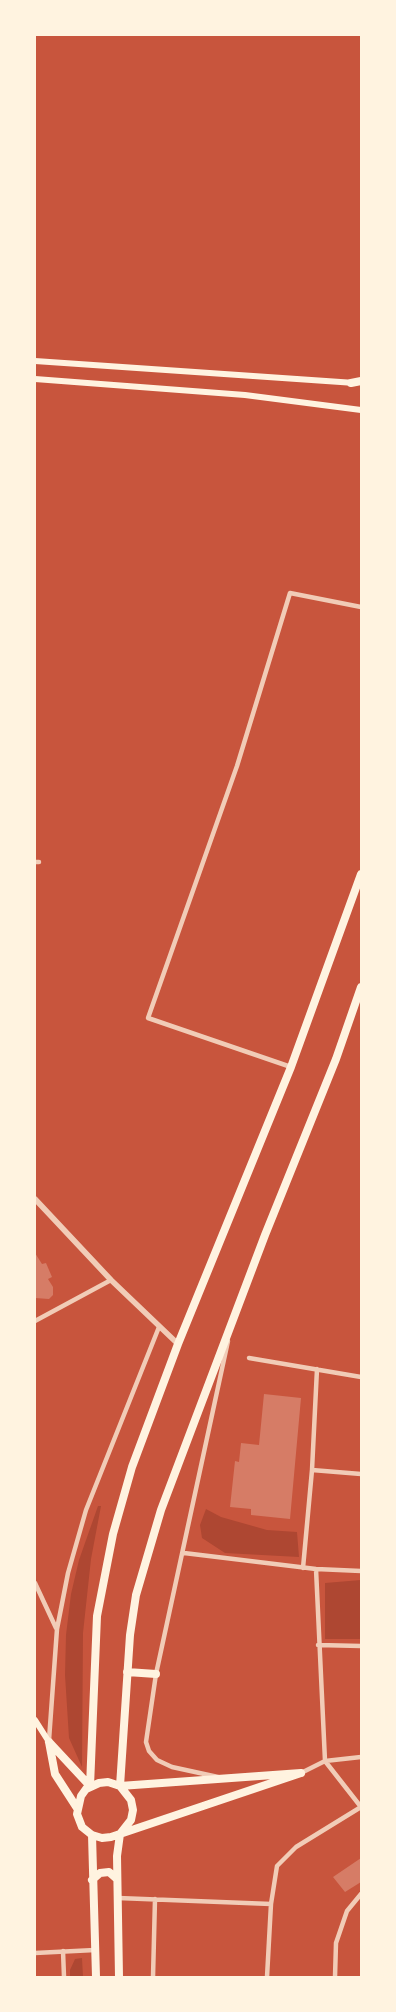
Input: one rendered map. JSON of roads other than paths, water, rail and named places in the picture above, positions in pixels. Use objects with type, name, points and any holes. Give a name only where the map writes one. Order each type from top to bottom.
[{"type":"main road","points":[[35,361],[351,383],[361,382]]},
{"type":"main road","points":[[35,379],[245,395],[361,410]]},
{"type":"main road","points":[[90,1786],[96,1616],[113,1534],[132,1467],[178,1344],[291,1068],[361,874]]},
{"type":"main road","points":[[119,1977],[117,1856],[120,1834],[131,1820],[133,1810],[126,1792],[120,1786],[127,1672],[136,1595],[158,1518],[232,1322],[336,1058],[361,987]]},
{"type":"main road","points":[[127,1672],[156,1674]]},
{"type":"main road","points":[[35,1720],[49,1742],[90,1786]]},
{"type":"main road","points":[[49,1742],[55,1774],[77,1808],[80,1822],[92,1835],[107,1838],[301,1773]]},
{"type":"main road","points":[[77,1808],[81,1796],[90,1786],[103,1782],[120,1786],[301,1773]]},
{"type":"main road","points":[[92,1835],[96,1977]]},
{"type":"main road","points":[[92,1880],[100,1873],[109,1872],[117,1879]]},
{"type":"street","points":[[291,1068],[148,1018],[237,766],[290,593],[361,607]]},
{"type":"street","points":[[35,1198],[111,1280],[178,1344]]},
{"type":"street","points":[[35,1322],[111,1280]]},
{"type":"street","points":[[222,1778],[172,1767],[157,1760],[149,1751],[147,1728],[156,1674],[184,1553],[232,1322]]},
{"type":"street","points":[[49,1742],[57,1629],[68,1573],[86,1510],[160,1327]]},
{"type":"street","points":[[249,1358],[361,1377]]},
{"type":"street","points":[[303,1568],[312,1470],[317,1369]]},
{"type":"street","points":[[312,1470],[361,1474]]},
{"type":"street","points":[[184,1553],[303,1568],[361,1571]]},
{"type":"street","points":[[267,1977],[271,1904],[277,1866],[296,1846],[361,1807],[325,1761],[318,1645],[316,1569]]},
{"type":"street","points":[[35,1583],[57,1629]]},
{"type":"street","points":[[318,1645],[361,1646]]},
{"type":"street","points":[[301,1773],[325,1761],[361,1757]]},
{"type":"street","points":[[335,1977],[336,1943],[347,1911],[361,1894]]},
{"type":"street","points":[[118,1898],[271,1904]]},
{"type":"street","points":[[153,1977],[155,1899]]},
{"type":"street","points":[[35,1953],[95,1950]]},
{"type":"street","points":[[63,1951],[64,1977]]}]
